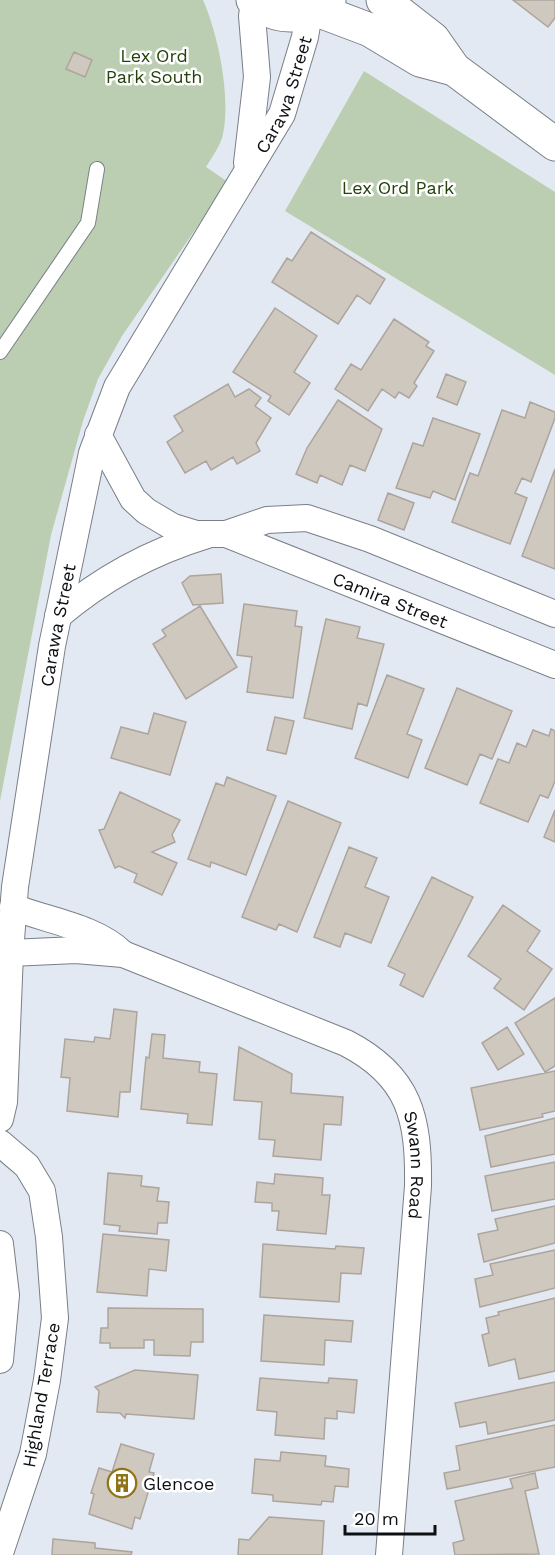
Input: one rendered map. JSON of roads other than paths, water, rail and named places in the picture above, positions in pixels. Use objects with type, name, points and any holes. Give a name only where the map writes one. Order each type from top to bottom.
[{"type":"main road","points":[[383,0],[433,39],[454,69],[555,144]]},
{"type":"main road","points":[[253,1],[280,15],[318,8],[370,30],[420,60],[454,69]]},
{"type":"street","name":"Carawa Street","points":[[246,172],[257,77],[253,1]]},
{"type":"street","name":"Carawa Street","points":[[0,1119],[4,1102],[13,907],[41,706],[85,480],[98,435],[128,368],[282,114],[305,37],[318,8]]},
{"type":"street","name":"Camira Street","points":[[98,435],[120,478],[138,504],[163,522],[185,531],[217,535],[555,665]]},
{"type":"street","points":[[58,616],[114,574],[161,551],[275,519],[307,518],[555,614]]},
{"type":"street","name":"Swann Road","points":[[13,907],[100,936],[123,954],[346,1043],[383,1066],[404,1094],[415,1128],[418,1186],[389,1555]]},
{"type":"street","name":"Swann Road","points":[[10,953],[68,950],[123,954]]},
{"type":"street","name":"Highland Terrace","points":[[0,1143],[27,1166],[42,1191],[49,1237],[55,1318],[33,1454],[0,1553]]},
{"type":"street","points":[[0,1244],[6,1295],[0,1360]]},
{"type":"lane","points":[[0,352],[88,223],[97,169]]},
{"type":"place","name":"Glencoe","points":[[122,1483]]},
{"type":"park label","name":"Lex Ord Park South","points":[[154,65]]},
{"type":"park label","name":"Lex Ord Park","points":[[398,187]]}]
